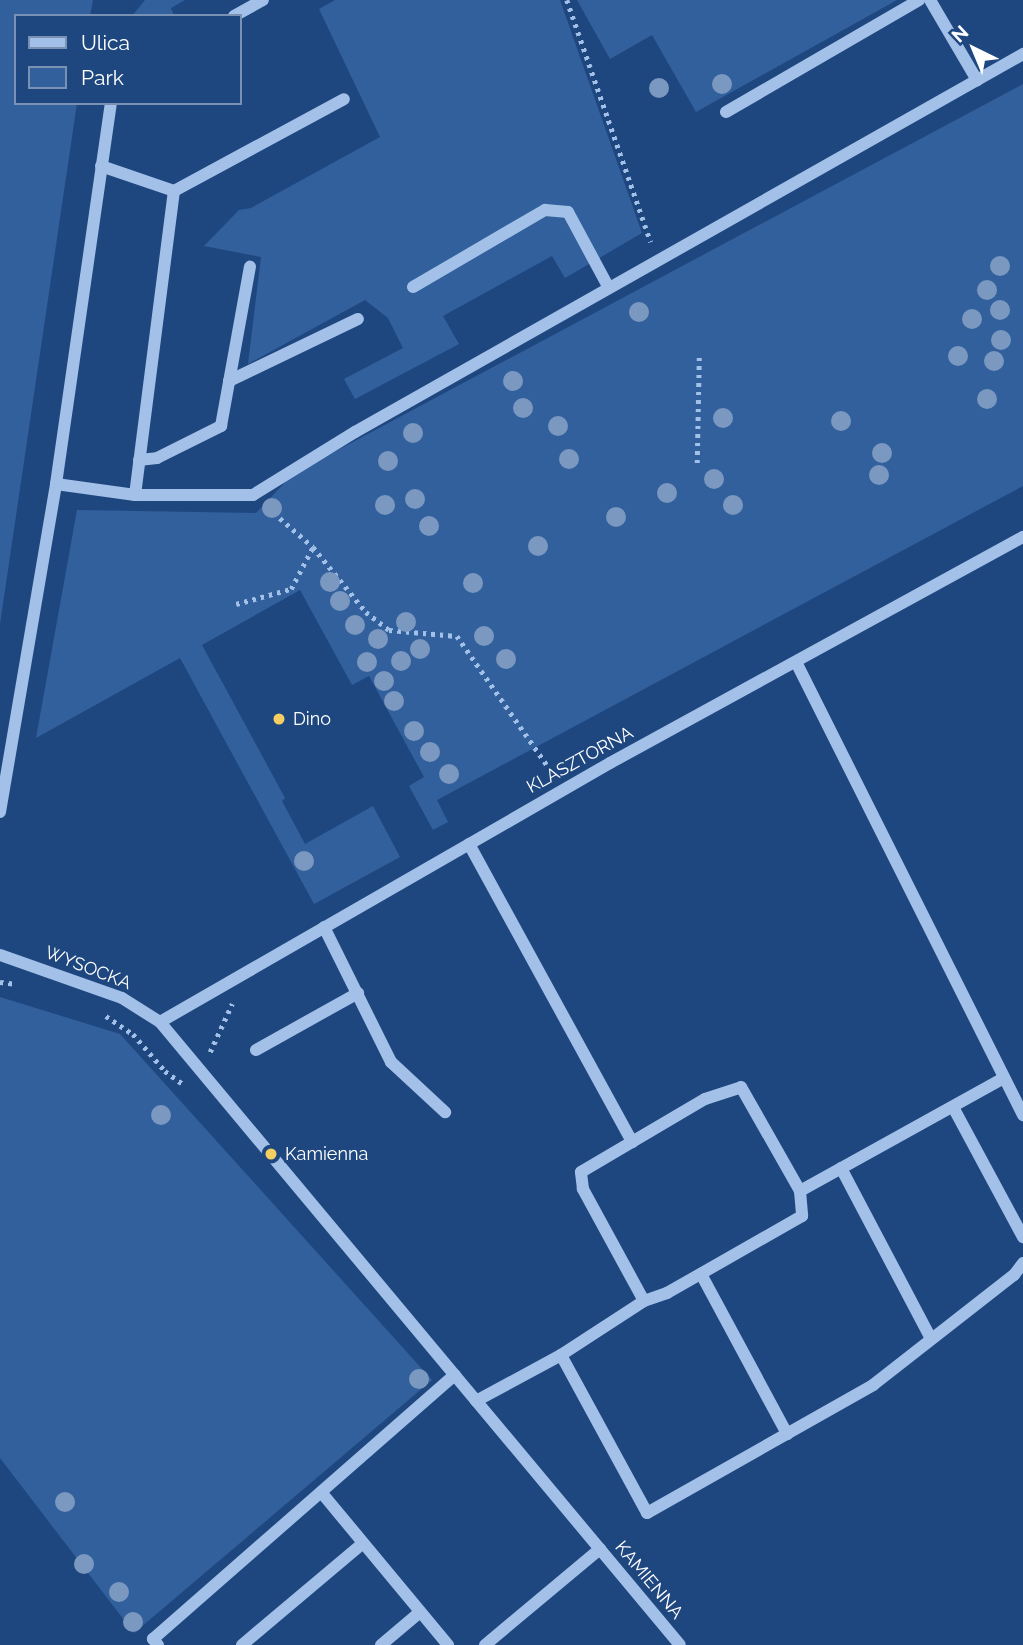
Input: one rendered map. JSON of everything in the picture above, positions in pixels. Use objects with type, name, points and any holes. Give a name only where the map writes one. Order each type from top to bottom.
[{"type":"street","points":[[238,14],[263,0]]},
{"type":"street","points":[[726,112],[919,0]]},
{"type":"street","points":[[930,0],[978,80]]},
{"type":"street","points":[[56,484],[135,495],[253,495],[609,288],[1023,54]]},
{"type":"street","points":[[101,166],[174,191],[344,99]]},
{"type":"street","points":[[0,812],[56,484],[111,105]]},
{"type":"street","points":[[135,495],[174,191]]},
{"type":"street","points":[[413,287],[545,210],[568,212],[609,288]]},
{"type":"street","points":[[139,460],[157,458],[221,426],[250,267]]},
{"type":"street","points":[[229,381],[358,319]]},
{"type":"street","name":"KLASZTORNA","points":[[160,1023],[563,790],[1023,537]]},
{"type":"street","points":[[796,662],[1002,1079],[1023,1115]]},
{"type":"street","points":[[469,844],[632,1142]]},
{"type":"street","points":[[324,927],[391,1062],[445,1112]]},
{"type":"street","name":"WYSOCKA","points":[[0,955],[122,998],[160,1023]]},
{"type":"street","points":[[256,1050],[358,993]]},
{"type":"street","name":"KAMIENNA","points":[[160,1023],[680,1645]]},
{"type":"street","points":[[800,1191],[1002,1079]]},
{"type":"street","points":[[477,1401],[561,1355],[644,1301],[701,1274],[802,1216],[800,1191],[741,1087],[705,1098],[581,1172],[583,1189],[644,1301]]},
{"type":"street","points":[[953,1107],[1023,1237]]},
{"type":"street","points":[[841,1168],[931,1339]]},
{"type":"street","points":[[561,1355],[647,1513],[873,1385],[1014,1275],[1023,1263]]},
{"type":"street","points":[[701,1274],[787,1434]]},
{"type":"street","points":[[158,1645],[153,1639],[455,1375]]},
{"type":"street","points":[[321,1492],[448,1645]]},
{"type":"street","points":[[242,1645],[363,1544]]},
{"type":"street","points":[[485,1645],[600,1549]]},
{"type":"street","points":[[381,1645],[420,1612]]},
{"type":"path","points":[[567,0],[658,262]]},
{"type":"path","points":[[697,463],[699,357]]},
{"type":"path","points":[[253,495],[313,547],[366,611],[389,630],[457,636],[563,790]]},
{"type":"path","points":[[236,604],[291,589],[313,547]]},
{"type":"path","points":[[213,1050],[245,973]]},
{"type":"path","points":[[0,982],[20,985]]},
{"type":"path","points":[[97,1011],[133,1034],[176,1079]]},
{"type":"green space","points":[[0,0],[93,0],[90,14],[14,14],[14,105],[77,105],[0,624]]},
{"type":"green space","points":[[145,0],[185,0],[171,8],[173,14],[134,14]]},
{"type":"green space","points":[[335,0],[560,0],[642,233],[565,278],[552,256],[443,316],[459,344],[355,399],[344,379],[403,348],[388,318],[365,300],[248,364],[261,257],[204,246],[239,210],[251,208],[380,137],[319,9]]},
{"type":"green space","points":[[577,0],[897,0],[696,112],[652,35],[610,59]]},
{"type":"green space","points":[[1023,84],[1023,486],[437,800],[448,822],[433,830],[409,786],[424,777],[369,676],[352,685],[300,590],[202,645],[285,798],[282,801],[305,844],[373,806],[400,857],[314,904],[180,658],[36,738],[77,510],[256,513],[293,474]]},
{"type":"green space","points":[[0,997],[120,1034],[432,1380],[134,1633],[0,1458]]},
{"type":"place","name":"Dino","points":[[279,719]]},
{"type":"place","name":"Kamienna","points":[[271,1154]]}]
